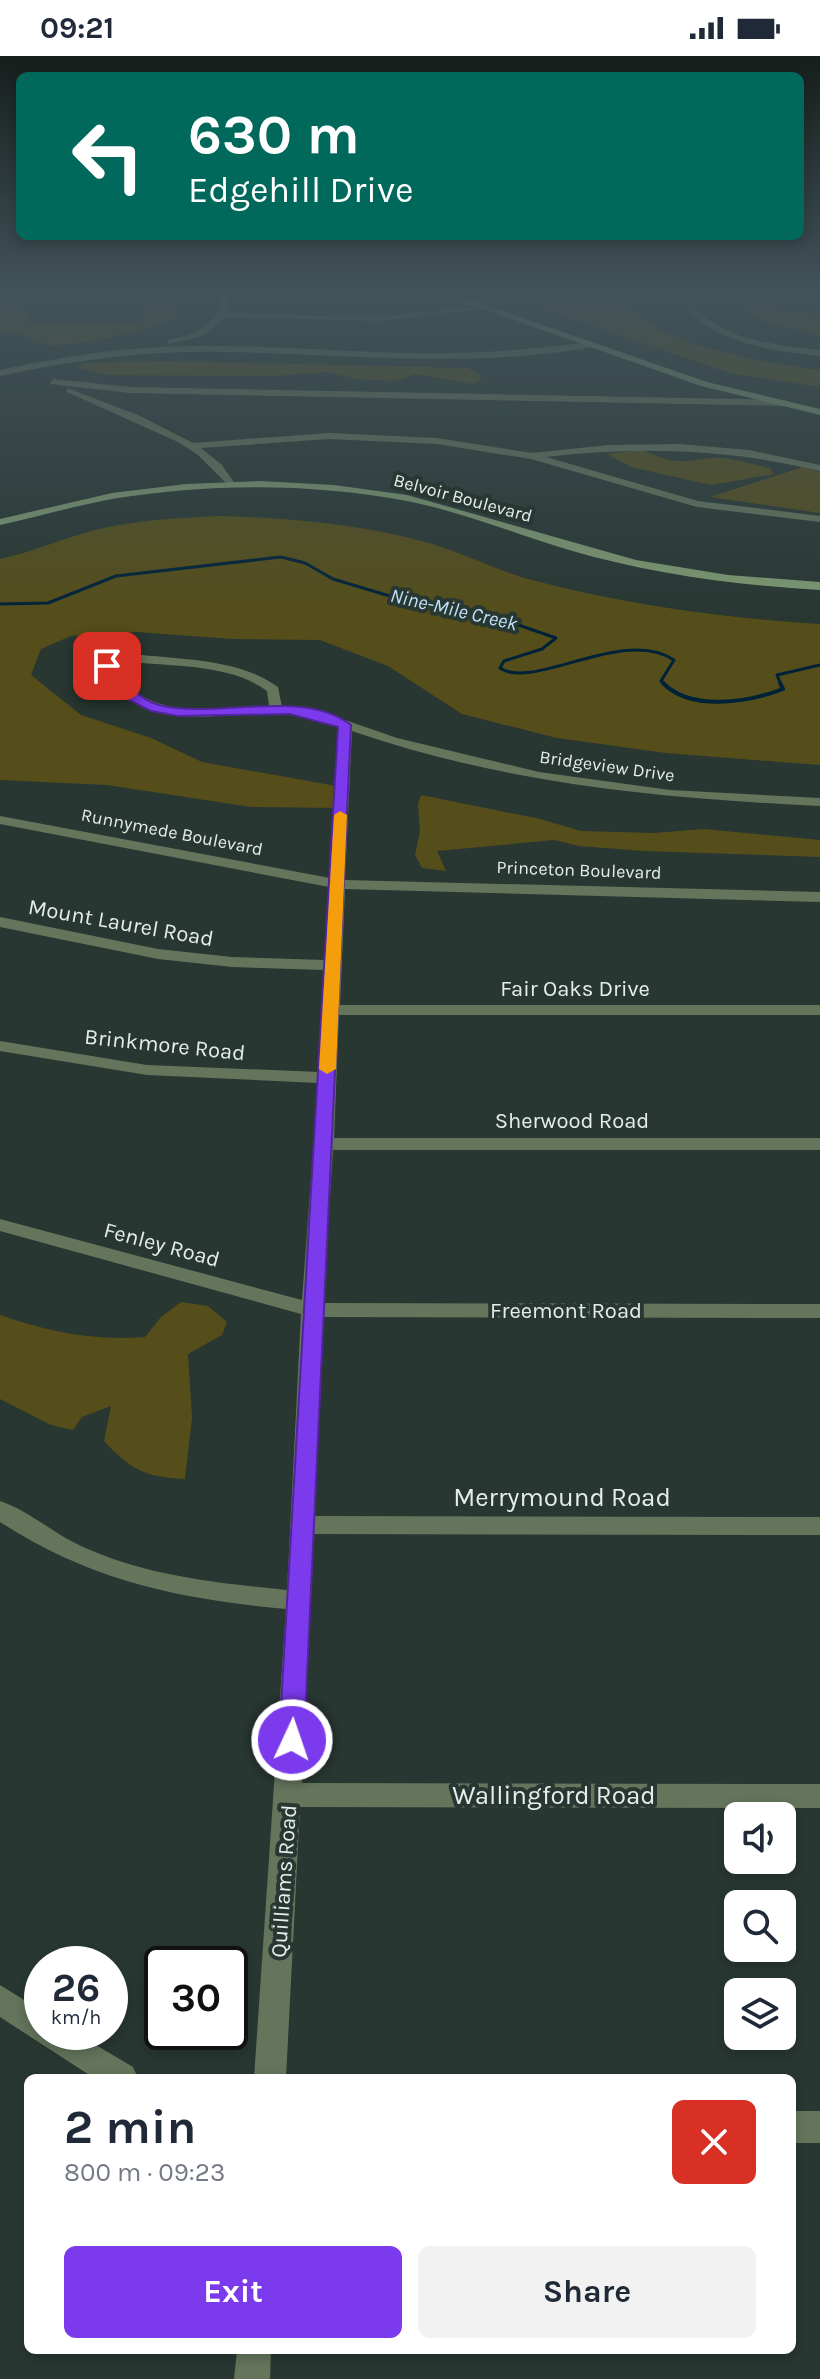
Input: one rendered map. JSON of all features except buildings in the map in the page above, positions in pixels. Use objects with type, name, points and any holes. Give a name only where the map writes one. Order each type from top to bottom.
[{"type":"street","points":[[95,401],[193,446],[226,474],[230,484]]},
{"type":"street","points":[[719,401],[785,403]]},
{"type":"street","points":[[778,401],[820,412]]},
{"type":"street","points":[[193,446],[288,437],[396,437],[532,456],[697,504],[820,519]]},
{"type":"street","points":[[532,456],[603,446],[684,445],[769,454],[820,468]]},
{"type":"street","name":"Belvoir Boulevard","points":[[0,522],[113,496],[230,484],[338,488],[411,499],[649,567],[720,578],[820,586]]},
{"type":"street","name":"Bridgeview Drive","points":[[276,710],[276,696],[269,685],[244,673],[133,658],[116,659],[107,666],[129,696],[155,708],[178,712],[276,710],[314,714],[461,760],[578,782],[715,797],[820,802]]},
{"type":"street","name":"Quilliams Road","points":[[270,2074],[289,1795],[312,1310],[337,884],[356,749],[345,725]]},
{"type":"street","name":"Bridgeview Drive","points":[[356,749],[393,741]]},
{"type":"street","name":"Runnymede Boulevard","points":[[0,820],[337,884]]},
{"type":"street","name":"Princeton Boulevard","points":[[337,884],[820,897]]},
{"type":"street","name":"Mount Laurel Road","points":[[0,922],[158,954],[232,962],[332,965]]},
{"type":"street","name":"Fair Oaks Drive","points":[[331,1010],[820,1010]]},
{"type":"street","name":"Brinkmore Road","points":[[0,1046],[147,1070],[327,1078]]},
{"type":"street","name":"Sherwood Road","points":[[324,1144],[820,1144]]},
{"type":"street","name":"Fenley Road","points":[[0,1225],[312,1310]]},
{"type":"street","name":"Freemont Road","points":[[312,1310],[820,1311]]},
{"type":"street","points":[[0,1510],[33,1534],[107,1570],[195,1592],[299,1601]]},
{"type":"street","name":"Merrymound Road","points":[[303,1525],[820,1526]]},
{"type":"street","name":"Wallingford Road","points":[[289,1795],[820,1796]]},
{"type":"street","points":[[0,1999],[24,2016]]},
{"type":"street","points":[[76,2050],[116,2074]]},
{"type":"street","points":[[796,2127],[820,2127]]},
{"type":"street","points":[[252,2379],[254,2354]]},
{"type":"shaded area","points":[[643,450],[677,461],[733,459],[770,468],[774,474],[711,485],[631,467],[607,454]]},
{"type":"shaded area","points":[[803,467],[820,472],[820,513],[710,497]]},
{"type":"shaded area","points":[[219,516],[299,520],[377,531],[442,547],[519,576],[603,597],[711,614],[820,624],[820,765],[666,753],[557,738],[462,714],[388,666],[320,640],[232,639],[137,632],[71,636],[41,649],[31,675],[81,715],[151,738],[202,762],[342,787],[341,808],[251,807],[107,785],[0,780],[0,559],[110,527]]},
{"type":"shaded area","points":[[421,795],[540,819],[581,831],[654,833],[704,829],[820,840],[820,857],[644,851],[579,846],[554,840],[437,851],[446,871],[422,868],[415,855],[420,831],[418,804]]},
{"type":"shaded area","points":[[181,1302],[208,1306],[227,1322],[222,1335],[188,1354],[192,1418],[185,1479],[149,1474],[114,1451],[104,1441],[111,1406],[82,1417],[73,1430],[51,1425],[0,1399],[0,1315],[71,1334],[108,1338],[145,1337],[161,1317]]},
{"type":"waterway","name":"Nine-Mile Creek","points":[[0,604],[48,603],[116,576],[281,557],[305,563],[333,579],[403,600],[478,611],[556,638],[542,649],[504,661],[500,668],[515,673],[534,672],[630,650],[654,652],[674,660],[661,681],[663,683]]},
{"type":"waterway","name":"Nine-Mile Creek","points":[[781,685],[777,675],[820,665]]},
{"type":"waterway","name":"Nine-Mile Creek","points":[[663,683],[689,698],[721,702],[769,694],[783,689],[781,685]]},
{"type":"slow traffic","points":[[327,1069],[340,815]]},
{"type":"route","points":[[107,666],[129,696],[155,708],[201,713],[290,711],[314,714],[345,725],[324,1144],[312,1310],[292,1740]]}]
